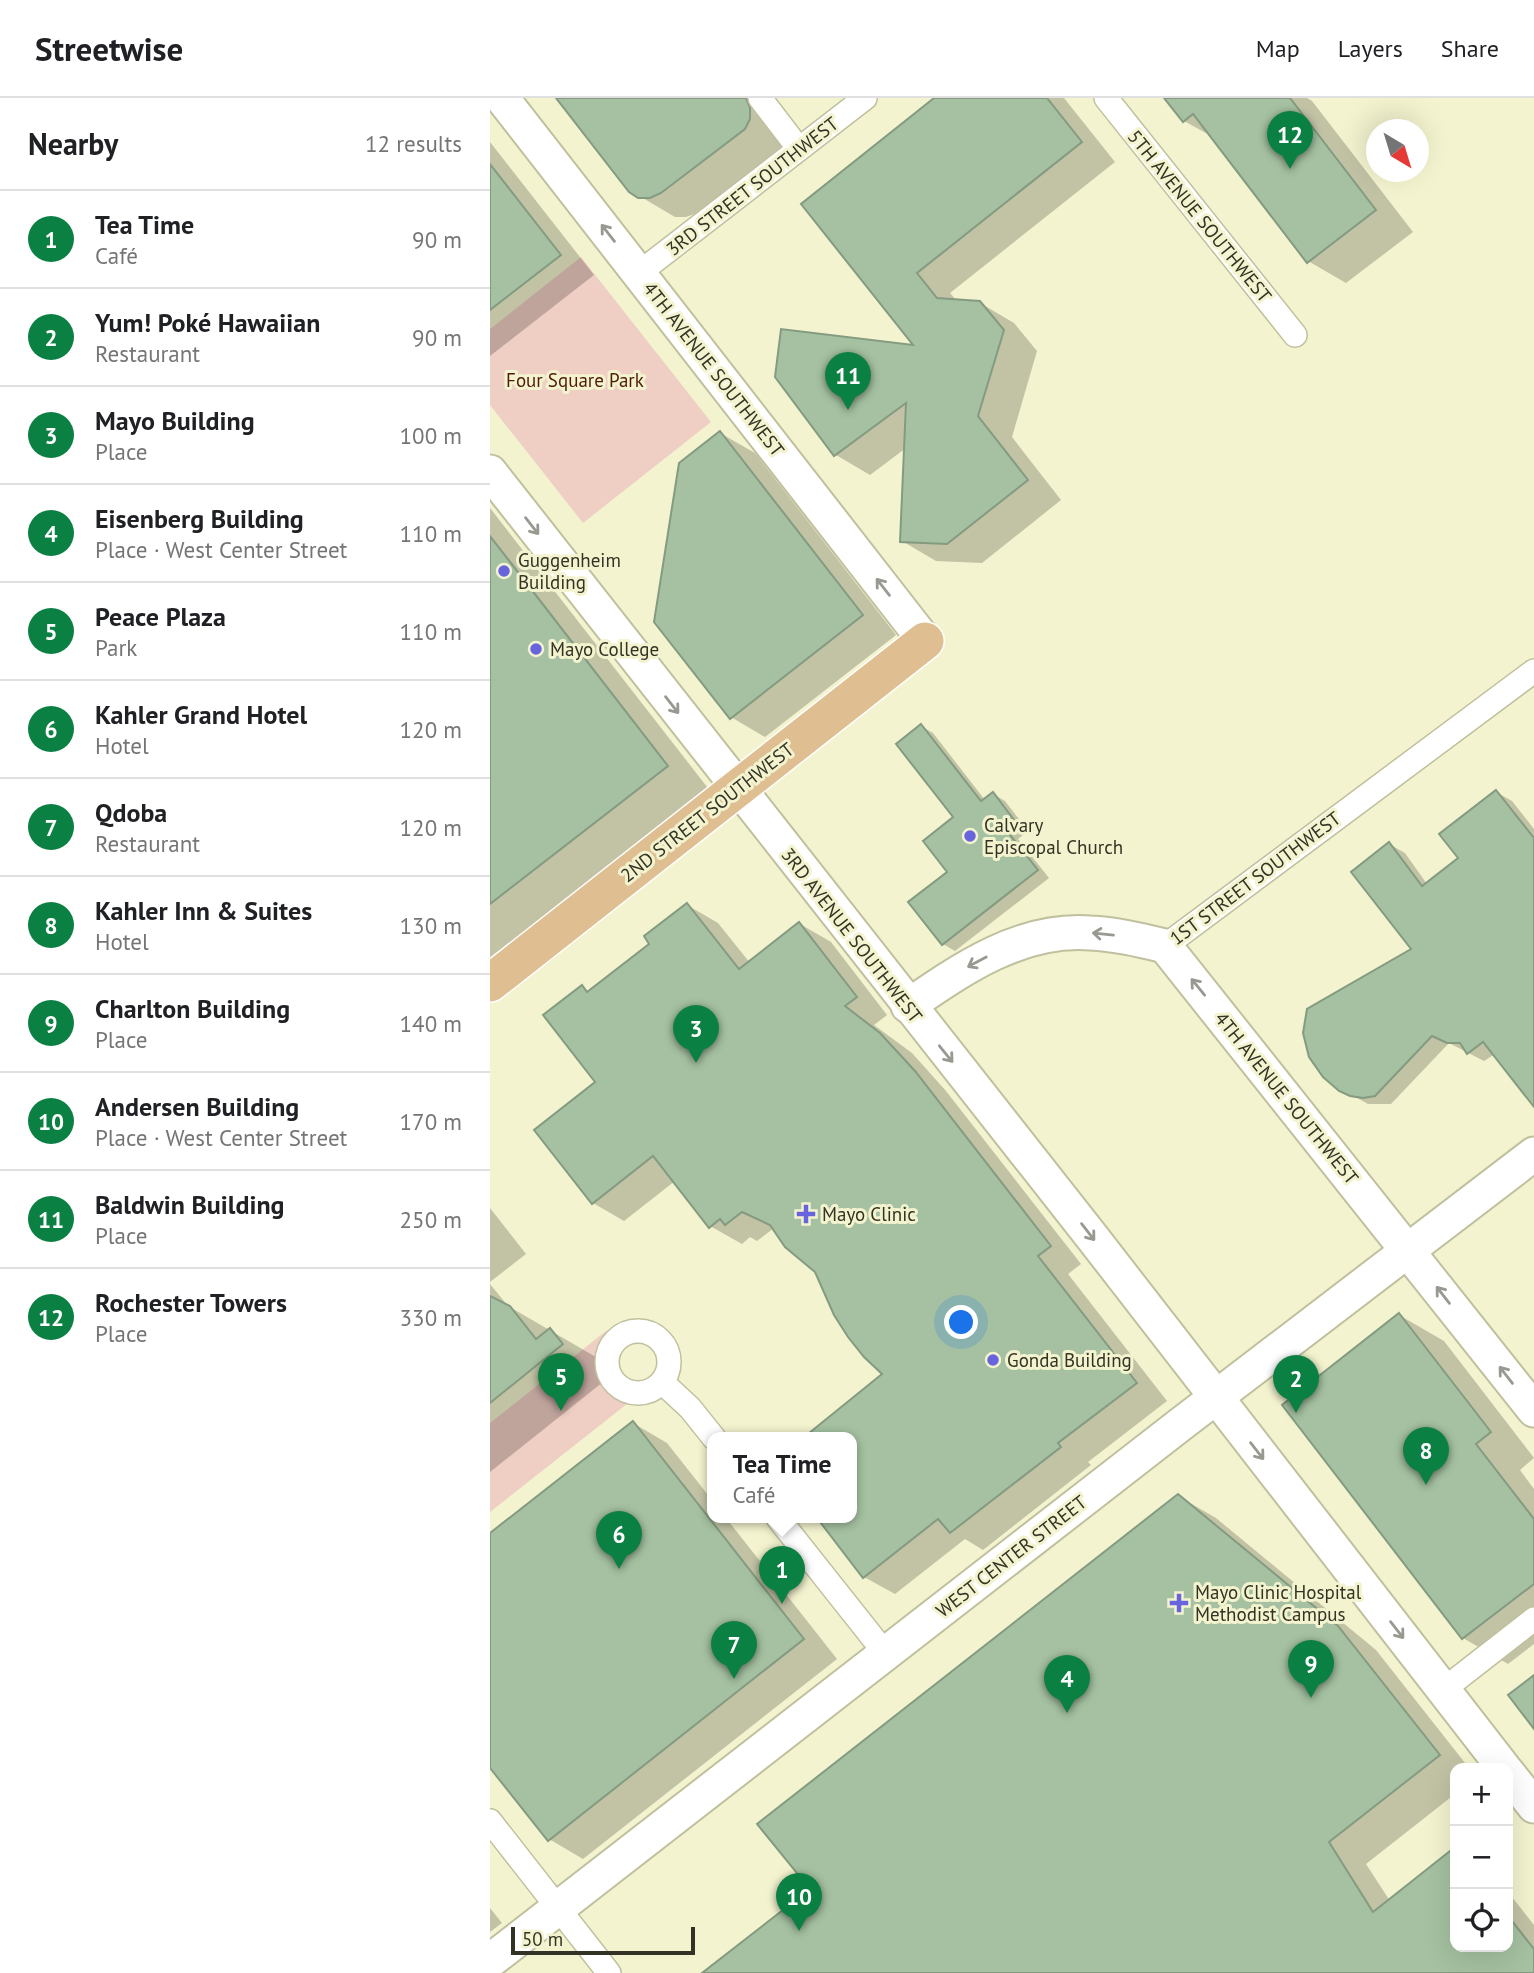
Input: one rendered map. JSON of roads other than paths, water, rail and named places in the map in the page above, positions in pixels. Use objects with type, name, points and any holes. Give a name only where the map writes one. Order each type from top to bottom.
[{"type":"main road","name":"4TH AVENUE SOUTHWEST","points":[[502,98],[925,640]]},
{"type":"main road","name":"3RD AVENUE SOUTHWEST","points":[[490,472],[1092,1237],[1500,1763]]},
{"type":"main road","name":"2ND STREET SOUTHWEST","points":[[490,983],[925,640]]},
{"type":"main road","name":"1ST STREET SOUTHWEST","points":[[908,1006],[973,963],[1040,937],[1088,932],[1165,946]]},
{"type":"main road","name":"4TH AVENUE SOUTHWEST","points":[[1165,946],[1534,1410]]},
{"type":"main road","name":"WEST CENTER STREET","points":[[490,1961],[1215,1397],[1534,1154]]},
{"type":"main road","points":[[1513,1779],[1534,1806]]},
{"type":"street","points":[[760,98],[799,149]]},
{"type":"street","name":"3RD STREET SOUTHWEST","points":[[639,273],[864,98]]},
{"type":"street","name":"5TH AVENUE SOUTHWEST","points":[[1106,98],[1295,335]]},
{"type":"street","name":"1ST STREET SOUTHWEST","points":[[1165,946],[1534,671]]},
{"type":"street","points":[[662,1382],[690,1408],[709,1432]]},
{"type":"street","points":[[782,1523],[885,1653]]},
{"type":"street","points":[[1443,1690],[1534,1619]]},
{"type":"street","points":[[490,1821],[609,1973]]},
{"type":"place","name":"Rochester Towers","points":[[1290,169]]},
{"type":"place","name":"Baldwin Building","points":[[848,410]]},
{"type":"place","name":"Guggenheim Building","points":[[504,571]]},
{"type":"place","name":"Mayo College","points":[[536,649]]},
{"type":"place","name":"Calvary Episcopal Church","points":[[970,836]]},
{"type":"place","name":"Mayo Building","points":[[696,1063]]},
{"type":"place","name":"Mayo Clinic","points":[[806,1214]]},
{"type":"place","name":"Gonda Building","points":[[993,1360]]},
{"type":"place","name":"Peace Plaza","points":[[561,1411]]},
{"type":"place","name":"Yum! Poké Hawaiian","points":[[1296,1413]]},
{"type":"place","name":"Kahler Inn & Suites","points":[[1426,1485]]},
{"type":"place","name":"Kahler Grand Hotel","points":[[619,1569]]},
{"type":"place","name":"Mayo Clinic Hospital Methodist Campus","points":[[1179,1603]]},
{"type":"place","name":"Tea Time","points":[[782,1604]]},
{"type":"place","name":"Qdoba","points":[[734,1679]]},
{"type":"place","name":"Charlton Building","points":[[1311,1698]]},
{"type":"place","name":"Eisenberg Building","points":[[1067,1713]]},
{"type":"place","name":"Andersen Building","points":[[799,1931]]},
{"type":"park label","name":"Four Square Park","points":[[575,380]]}]
